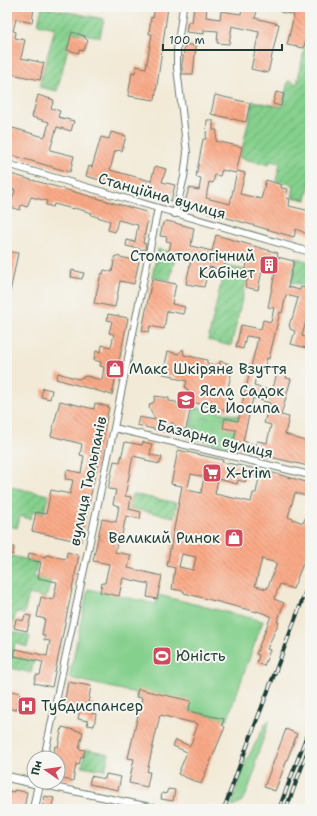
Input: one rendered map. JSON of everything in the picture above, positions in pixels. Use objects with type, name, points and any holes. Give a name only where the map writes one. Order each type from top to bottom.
[{"type":"street","points":[[176,214],[184,178],[187,153],[177,68],[177,50],[183,7]]},
{"type":"street","name":"Станційна вулиця","points":[[7,164],[310,252]]},
{"type":"street","name":"вулиця Тюльпанів","points":[[46,750],[114,428],[158,208]]},
{"type":"street","name":"Базарна вулиця","points":[[114,428],[310,475]]},
{"type":"street","points":[[7,776],[26,780]]},
{"type":"street","points":[[66,789],[160,809]]},
{"type":"street","points":[[34,809],[38,790]]},
{"type":"green space","points":[[42,7],[104,19],[100,37],[72,32],[57,91],[39,87],[55,28],[38,24]]},
{"type":"green space","points":[[309,27],[310,183],[306,200],[292,197],[294,185],[276,181],[280,163],[270,161],[269,165],[240,158],[253,101],[282,107],[288,81],[297,84]]},
{"type":"green space","points":[[158,249],[176,253],[170,280],[152,277]]},
{"type":"green space","points":[[296,258],[310,262],[310,287],[291,282]]},
{"type":"green space","points":[[225,266],[245,270],[244,277],[247,278],[231,346],[208,340]]},
{"type":"green space","points":[[195,407],[239,416],[232,448],[188,437]]},
{"type":"green space","points":[[7,486],[48,495],[44,513],[33,511],[30,519],[20,516],[17,528],[7,525]]},
{"type":"green space","points":[[132,494],[177,503],[174,517],[129,508]]},
{"type":"green space","points":[[7,555],[38,562],[34,577],[51,580],[46,598],[29,594],[24,614],[16,612],[11,631],[30,636],[27,647],[15,643],[12,655],[34,660],[31,673],[7,667]]},
{"type":"green space","name":"Юність","points":[[88,589],[156,604],[158,595],[263,621],[227,720],[141,700],[142,698],[136,697],[136,693],[69,678]]},
{"type":"green space","points":[[270,720],[255,762],[256,768],[246,795],[241,802],[231,807],[245,763],[266,723]]},
{"type":"green space","points":[[86,749],[109,754],[105,770],[82,766]]},
{"type":"building","points":[[7,7],[34,7],[32,23],[16,19],[13,31],[16,32],[15,38],[25,40],[21,58],[44,63],[40,80],[7,73]]},
{"type":"building","points":[[155,7],[168,7],[155,100],[128,96],[132,72],[135,73],[136,66],[146,68],[152,34],[149,34],[151,17],[153,18]]},
{"type":"building","points":[[194,7],[207,7],[206,17],[220,19],[221,11],[241,14],[242,7],[258,7],[255,18],[279,24],[268,73],[251,69],[259,32],[232,26],[229,44],[217,43],[218,31],[204,30],[204,34],[186,32],[188,22],[192,22]]},
{"type":"building","points":[[281,7],[309,7],[305,22],[309,23],[304,48],[287,45],[294,15],[280,12]]},
{"type":"building","points":[[72,32],[85,36],[84,37],[88,41],[83,51],[79,50],[79,53],[67,50]]},
{"type":"building","points":[[185,44],[196,46],[193,74],[182,74]]},
{"type":"building","points":[[276,92],[284,94],[281,106],[273,104]]},
{"type":"building","points":[[38,95],[54,100],[51,108],[60,111],[58,117],[74,121],[71,131],[57,127],[50,150],[74,156],[70,172],[7,154],[7,143],[13,128],[44,137],[46,134],[49,122],[32,117]]},
{"type":"building","points":[[215,95],[250,103],[246,122],[211,114]]},
{"type":"building","points":[[207,120],[213,120],[213,130],[217,130],[216,141],[242,147],[236,173],[222,170],[220,176],[215,175],[213,183],[209,182],[206,198],[230,204],[237,171],[245,173],[240,194],[261,199],[266,180],[282,185],[281,188],[288,189],[286,198],[290,199],[289,206],[310,211],[310,235],[296,229],[294,237],[189,207],[185,202],[189,188],[199,190],[201,178],[196,177],[203,139],[206,139]]},
{"type":"building","points":[[111,132],[126,136],[122,151],[115,151],[110,170],[151,181],[155,166],[166,169],[162,182],[175,185],[171,201],[86,176],[89,166],[92,167],[101,137],[109,139]]},
{"type":"building","points":[[7,173],[146,212],[148,217],[143,243],[146,244],[145,250],[126,246],[127,240],[135,242],[138,225],[118,220],[115,232],[108,230],[110,221],[91,215],[92,213],[54,204],[53,207],[46,205],[47,201],[31,197],[27,207],[21,205],[20,210],[10,207],[15,190],[7,188]]},
{"type":"building","points":[[167,221],[194,228],[191,246],[212,251],[216,235],[278,253],[277,257],[294,261],[288,287],[300,290],[301,287],[310,289],[310,307],[302,336],[310,338],[310,349],[291,344],[295,331],[290,329],[289,326],[298,298],[286,295],[282,313],[280,312],[269,359],[267,358],[264,369],[262,368],[261,371],[257,370],[254,386],[272,391],[277,373],[287,375],[286,378],[291,379],[281,415],[289,417],[285,434],[310,443],[310,458],[308,466],[266,456],[254,455],[254,453],[232,448],[236,430],[223,428],[225,418],[238,421],[258,338],[246,336],[243,349],[236,347],[241,325],[261,329],[263,320],[271,322],[274,308],[268,307],[275,273],[262,270],[258,290],[245,287],[248,278],[244,277],[247,263],[226,259],[224,270],[209,267],[204,287],[186,284],[191,260],[175,257],[176,253],[169,251],[171,242],[166,241],[167,237],[160,236],[163,223]],"holes":[[[253,398],[270,403],[264,423],[271,425],[267,443],[257,441],[256,445],[243,441]]]},
{"type":"building","points":[[7,251],[18,253],[10,292],[7,292]]},
{"type":"building","points":[[115,256],[139,261],[134,284],[120,281],[115,307],[94,303],[101,274],[103,274],[104,270],[112,272]]},
{"type":"building","points":[[72,270],[84,273],[82,279],[71,277]]},
{"type":"building","points":[[152,279],[176,284],[172,304],[185,307],[183,314],[167,311],[164,329],[150,326],[149,332],[142,331]]},
{"type":"building","points":[[108,314],[128,318],[112,395],[56,379],[58,373],[78,379],[86,376],[102,380],[104,367],[100,366],[101,362],[94,360],[96,351],[101,352],[102,345],[111,347],[114,334],[109,333],[112,321],[107,320]]},
{"type":"building","points":[[183,349],[184,355],[207,360],[207,363],[219,366],[220,361],[233,365],[226,397],[231,398],[228,411],[192,402],[186,429],[178,430],[172,422],[170,433],[137,425],[139,417],[155,420],[149,407],[150,404],[154,402],[155,396],[169,398],[169,401],[176,402],[179,406],[192,396],[185,387],[187,381],[163,374],[168,351],[178,354]]},
{"type":"building","points":[[43,388],[52,390],[50,399],[41,397]]},
{"type":"building","points":[[60,401],[94,409],[95,403],[109,407],[81,542],[32,531],[36,512],[46,514],[51,490],[70,494],[73,480],[65,479],[67,470],[81,473],[84,456],[80,455],[82,444],[51,436]]},
{"type":"building","points":[[125,442],[142,445],[143,442],[152,444],[150,455],[162,457],[160,464],[133,456],[125,496],[131,497],[129,509],[141,512],[140,519],[126,516],[122,535],[119,535],[115,552],[131,555],[128,568],[162,576],[157,599],[147,597],[149,584],[123,578],[119,596],[100,592],[102,583],[105,583],[109,564],[93,561],[102,519],[116,522],[119,506],[113,504],[116,490],[108,489],[114,461],[120,462]]},
{"type":"building","name":"Великий Ринок","points":[[178,450],[223,460],[222,462],[262,470],[310,483],[310,497],[295,493],[288,517],[303,523],[310,508],[310,546],[293,589],[280,584],[274,599],[284,603],[277,622],[279,622],[267,649],[270,650],[264,666],[257,663],[259,655],[256,654],[271,616],[257,611],[184,593],[184,591],[172,589],[175,568],[167,566],[182,486],[171,484]],"holes":[[[191,474],[204,477],[201,493],[187,490]],[[247,474],[259,478],[256,493],[253,493],[251,502],[215,494],[218,479],[237,484],[238,480],[245,482]],[[182,554],[196,557],[193,570],[179,567]],[[262,559],[277,563],[267,589],[255,586]]]},
{"type":"building","points":[[7,546],[14,547],[13,555],[7,553]]},
{"type":"building","points":[[67,552],[79,555],[52,687],[34,683],[36,675],[40,675],[43,662],[14,656],[16,649],[47,656],[50,641],[44,640],[45,636],[42,635],[45,619],[37,617],[41,597],[53,600],[57,582],[38,578],[41,562],[28,560],[29,553],[45,557],[46,555],[66,559]]},
{"type":"building","points":[[25,615],[31,616],[27,631],[14,628],[16,619],[23,621]]},
{"type":"building","points":[[68,682],[91,686],[88,703],[94,704],[92,713],[96,714],[94,726],[87,725],[88,721],[78,719],[80,710],[61,706],[63,698],[65,699]]},
{"type":"building","points":[[138,689],[191,701],[188,711],[224,719],[222,725],[225,727],[201,784],[178,774],[187,752],[173,746],[176,740],[190,746],[198,724],[160,715],[147,772],[150,772],[147,787],[129,783],[134,759],[128,758],[142,698],[136,697]]},
{"type":"building","points":[[7,690],[20,693],[16,710],[7,708]]},
{"type":"building","points":[[62,727],[83,732],[79,749],[85,750],[79,765],[76,764],[73,781],[66,780],[66,750],[54,750],[55,746],[58,747]]},
{"type":"building","points":[[286,729],[297,734],[275,791],[264,787]]},
{"type":"building","points":[[106,774],[121,777],[118,790],[89,784],[91,776],[105,779]]},
{"type":"building","points":[[168,789],[175,790],[173,801],[161,799],[162,793],[166,794]]},
{"type":"building","points":[[14,790],[27,792],[24,809],[8,809],[9,802],[7,801],[7,795],[9,796],[10,791],[14,792]]},
{"type":"building","points":[[45,796],[54,798],[51,809],[42,809]]},
{"type":"railway","points":[[224,809],[310,580]]},
{"type":"railway","points":[[279,809],[310,727]]},
{"type":"railway","points":[[286,809],[310,745]]},
{"type":"place","name":"Стоматологічний Кабінет","points":[[269,265]]},
{"type":"place","name":"Макс Шкіряне Взуття","points":[[115,369]]},
{"type":"place","name":"Ясла Садок Св. Йосипа","points":[[186,400]]},
{"type":"place","name":"X-trim","points":[[212,473]]},
{"type":"place","name":"Великий Ринок","points":[[234,538]]},
{"type":"place","name":"Юність","points":[[162,656]]},
{"type":"place","name":"Тубдиспансер","points":[[27,706]]}]
